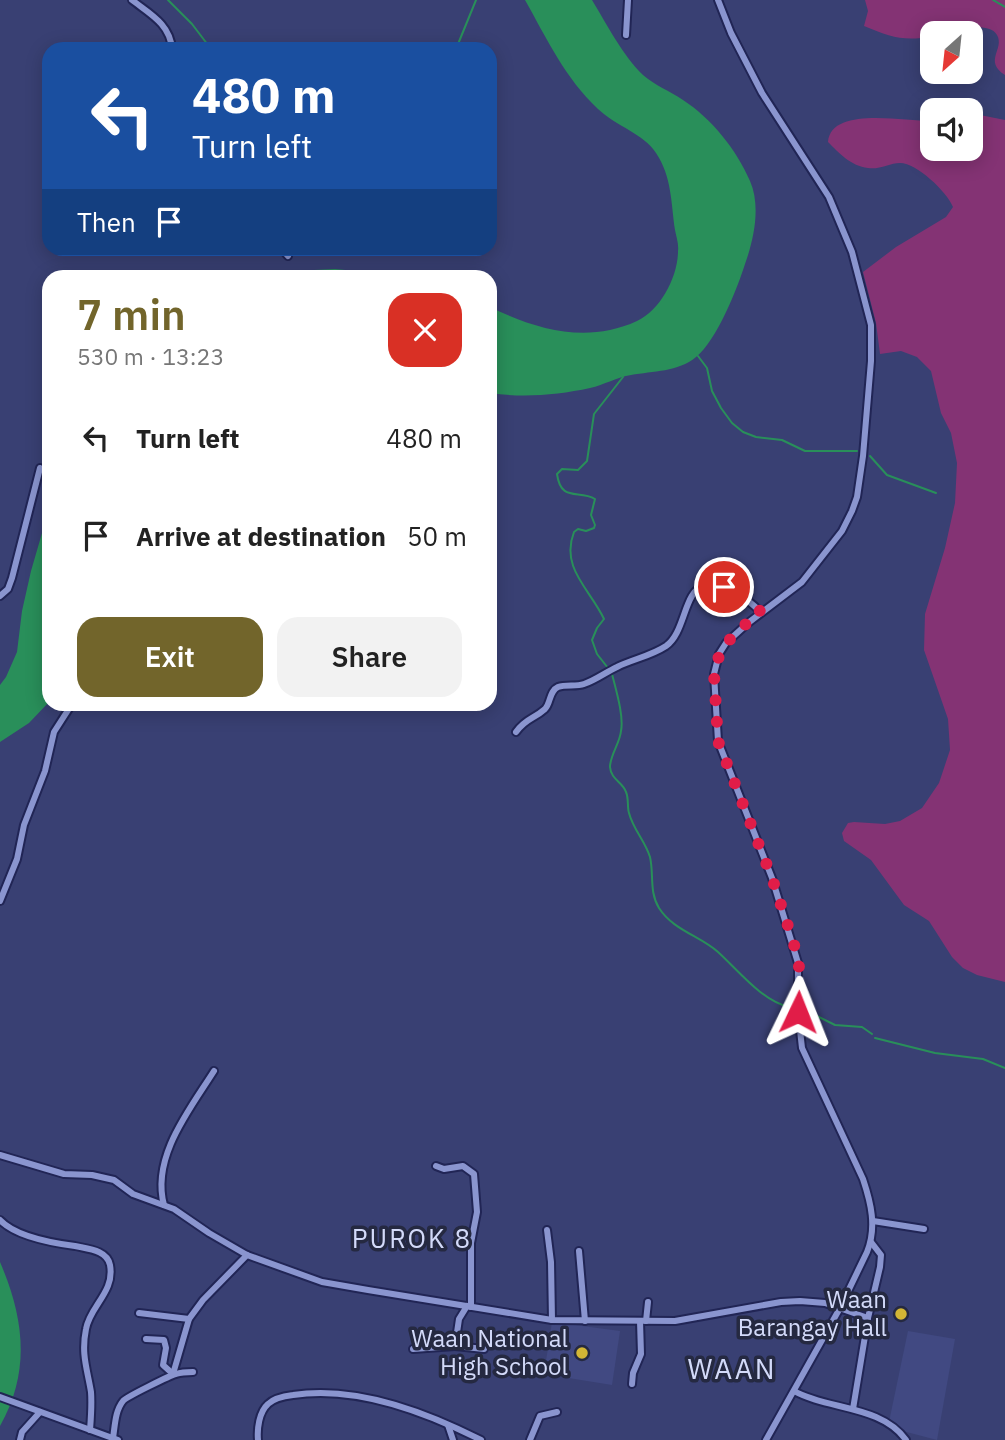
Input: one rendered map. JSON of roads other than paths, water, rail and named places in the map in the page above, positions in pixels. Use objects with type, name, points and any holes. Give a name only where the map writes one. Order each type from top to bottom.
[{"type":"street","points":[[132,0],[165,26],[171,42]]},
{"type":"street","points":[[626,35],[628,0]]},
{"type":"street","points":[[718,0],[762,93],[829,197],[852,252],[871,325],[872,361],[863,456],[857,497],[852,511],[842,531],[802,582],[761,612],[726,643],[715,664],[714,674],[718,741],[772,878],[799,963],[798,1012],[802,1048],[863,1179],[871,1202],[873,1221],[871,1242],[839,1308],[766,1440]]},
{"type":"street","points":[[0,596],[8,589],[12,579],[40,468]]},
{"type":"street","points":[[516,732],[524,720],[544,710],[553,691],[558,687],[580,686],[618,666],[653,654],[667,645],[678,632],[690,599],[703,585],[714,584],[737,593],[761,612]]},
{"type":"street","points":[[0,901],[17,859],[24,825],[45,771],[54,732],[68,711]]},
{"type":"street","points":[[164,1205],[162,1192],[166,1156],[180,1125],[214,1071]]},
{"type":"street","points":[[0,1155],[64,1174],[114,1180],[141,1198],[164,1205],[247,1255],[323,1282],[552,1320],[675,1321],[781,1302],[813,1301],[868,1318]]},
{"type":"street","points":[[436,1166],[444,1169],[463,1166],[474,1174],[477,1212],[471,1243],[469,1307],[459,1319],[455,1346]]},
{"type":"street","points":[[0,1220],[26,1234],[99,1252],[110,1264],[105,1294],[88,1319],[83,1353],[90,1389],[90,1430]]},
{"type":"street","points":[[873,1221],[924,1229]]},
{"type":"street","points":[[547,1230],[552,1273],[552,1320]]},
{"type":"street","points":[[853,1409],[868,1318],[881,1261],[879,1251],[871,1242]]},
{"type":"street","points":[[579,1251],[585,1321]]},
{"type":"street","points":[[173,1374],[189,1319],[203,1300],[247,1255]]},
{"type":"street","points":[[632,1384],[641,1354],[643,1321],[648,1301]]},
{"type":"street","points":[[139,1313],[189,1319]]},
{"type":"street","points":[[146,1339],[163,1340],[166,1348],[163,1365],[173,1374]]},
{"type":"street","points":[[413,1349],[455,1346],[484,1349]]},
{"type":"street","points":[[0,1397],[116,1439],[116,1417],[124,1400],[173,1374],[193,1371]]},
{"type":"street","points":[[794,1391],[853,1409],[892,1427],[906,1440]]},
{"type":"street","points":[[258,1440],[262,1412],[267,1404],[274,1399],[298,1394],[336,1394],[369,1399],[448,1425],[481,1440]]},
{"type":"street","points":[[20,1440],[22,1432],[40,1412]]},
{"type":"street","points":[[530,1440],[540,1416],[556,1412]]},
{"type":"street","points":[[448,1425],[453,1440]]},
{"type":"waterway","points":[[168,0],[206,42]]},
{"type":"waterway","points":[[459,42],[476,0]]},
{"type":"waterway","points":[[993,0],[1005,7]]},
{"type":"waterway","points":[[698,356],[707,368],[712,391],[721,408],[743,432],[756,437],[782,440],[805,451],[857,451]]},
{"type":"waterway","points":[[608,668],[597,654],[592,640],[604,619],[578,578],[571,557],[574,532],[578,529],[586,531],[594,528],[591,515],[595,499],[562,489],[557,474],[562,469],[578,470],[587,461],[594,414],[623,377]]},
{"type":"waterway","points":[[870,456],[887,475],[936,493]]},
{"type":"waterway","points":[[612,674],[622,725],[610,767],[627,795],[628,811],[650,857],[653,889],[659,908],[672,922],[711,946],[769,999],[789,1007]]},
{"type":"waterway","points":[[803,1009],[835,1025],[862,1027],[872,1034]]},
{"type":"waterway","points":[[875,1038],[935,1053],[983,1059],[1005,1068]]},
{"type":"place","name":"Waan Barangay Hall","points":[[901,1314]]},
{"type":"place","name":"Waan National High School","points":[[582,1353]]},
{"type":"district","name":"PUROK 8","points":[[412,1239]]},
{"type":"district","name":"WAAN","points":[[732,1369]]}]
